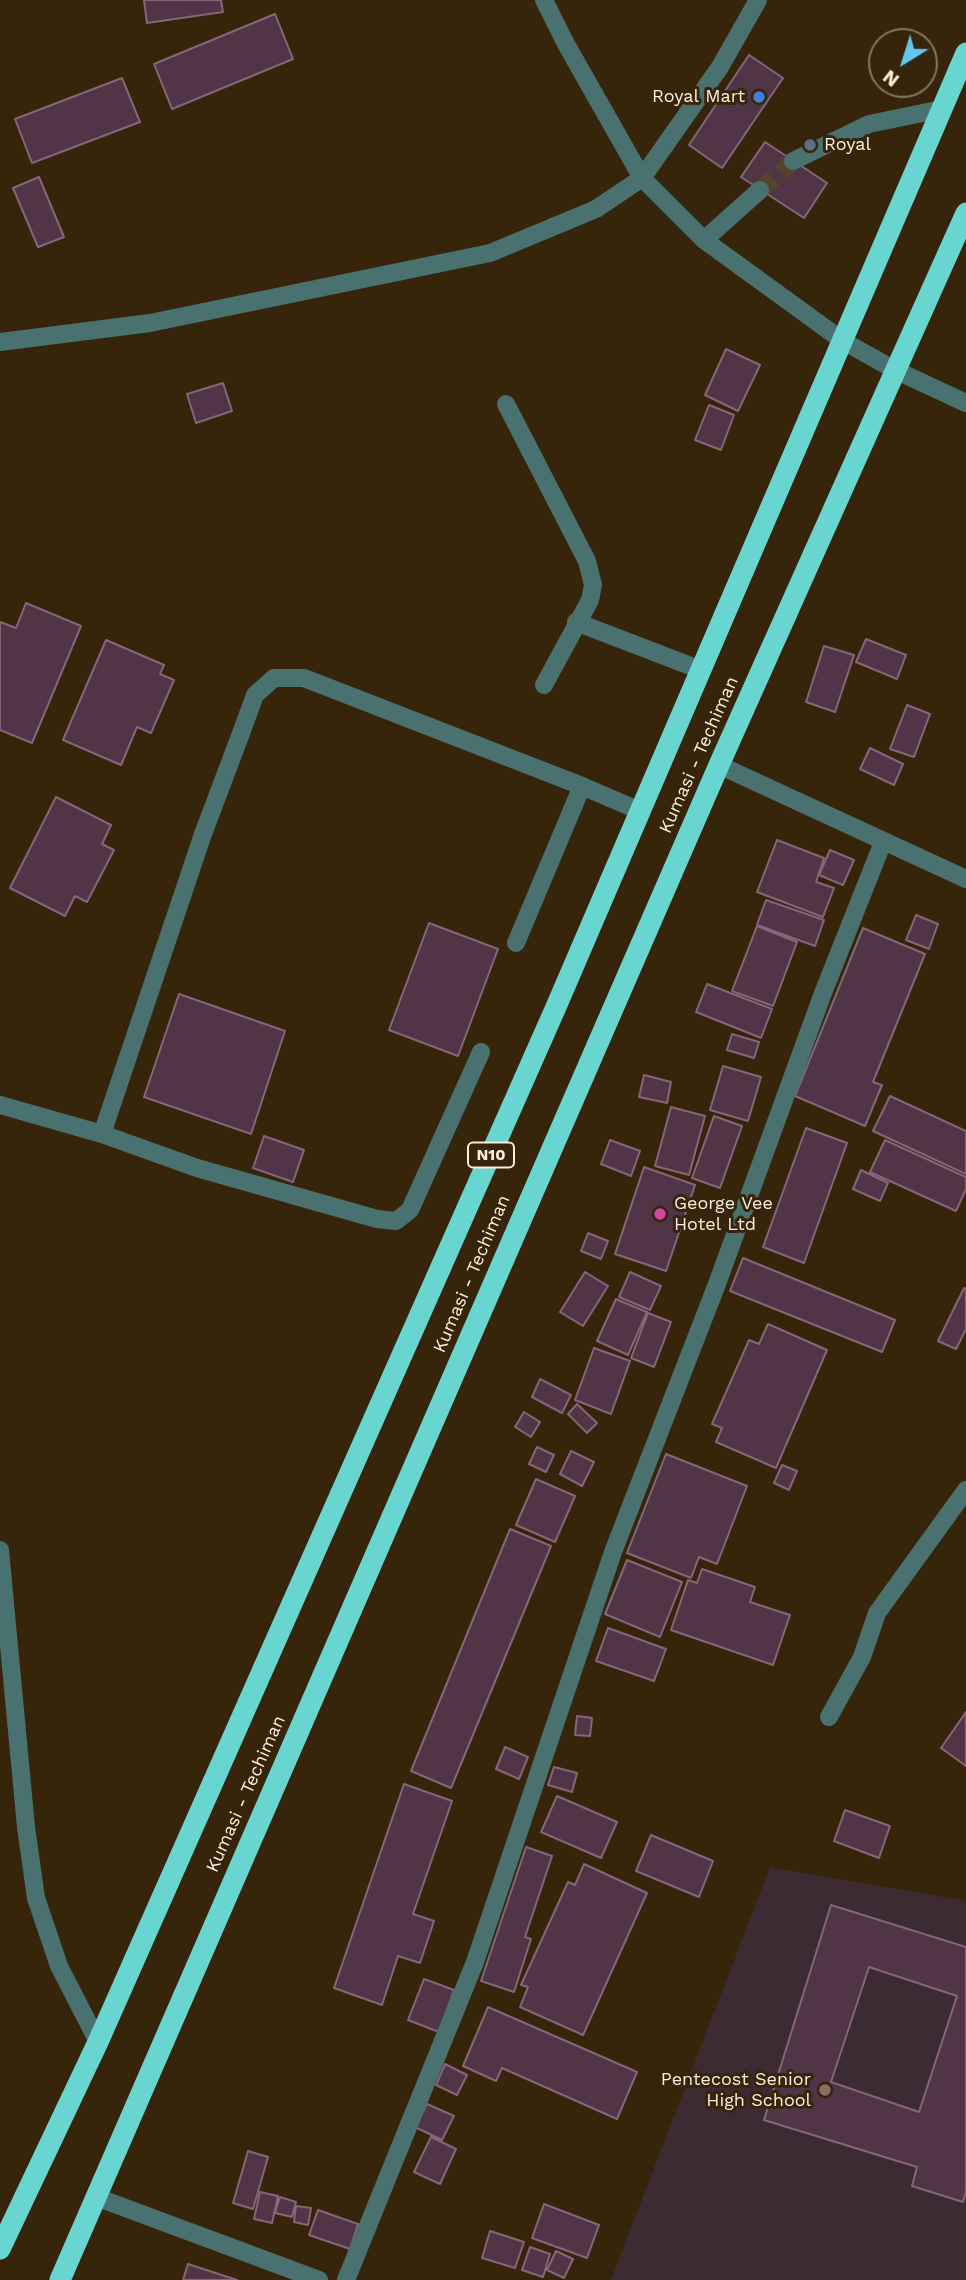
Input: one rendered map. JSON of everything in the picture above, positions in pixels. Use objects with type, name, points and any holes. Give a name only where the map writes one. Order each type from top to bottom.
[{"type":"highway","name":"N10","points":[[0,2249],[98,2042],[556,1007],[966,53]]},
{"type":"highway","name":"Kumasi - Techiman","points":[[60,2280],[719,765],[966,213]]},
{"type":"street","points":[[544,0],[642,178],[704,240],[843,341],[895,370],[966,403]]},
{"type":"street","points":[[0,342],[150,323],[490,253],[596,209],[642,178],[720,67],[758,0]]},
{"type":"street","points":[[793,161],[869,124],[942,108]]},
{"type":"street","points":[[704,240],[760,190]]},
{"type":"street","points":[[506,404],[587,561],[593,585],[590,600],[544,685]]},
{"type":"street","points":[[576,622],[701,670]]},
{"type":"street","points":[[102,1134],[203,834],[256,695],[274,678],[304,678],[640,811]]},
{"type":"street","points":[[719,765],[966,879]]},
{"type":"street","points":[[516,943],[582,786]]},
{"type":"street","points":[[346,2280],[475,1962],[613,1552],[717,1284],[823,993],[883,842]]},
{"type":"street","points":[[0,1105],[102,1134],[197,1168],[377,1219],[396,1221],[410,1210],[481,1052]]},
{"type":"street","points":[[829,1717],[862,1657],[877,1613],[966,1490]]},
{"type":"street","points":[[0,1550],[26,1827],[36,1898],[59,1966],[98,2042]]},
{"type":"street","points":[[96,2197],[319,2280]]},
{"type":"shaded area","name":"Pentecost Senior High School","points":[[770,1867],[966,1901],[966,2280],[611,2280]]},
{"type":"building","points":[[144,0],[221,0],[223,12],[147,23]]},
{"type":"building","points":[[275,14],[293,59],[172,109],[154,64]]},
{"type":"building","points":[[749,55],[783,78],[722,168],[689,145]]},
{"type":"building","points":[[122,78],[140,122],[32,163],[15,119]]},
{"type":"building","points":[[765,142],[827,183],[804,218],[741,177]]},
{"type":"building","points":[[39,177],[64,237],[38,247],[13,188]]},
{"type":"building","points":[[726,349],[760,365],[738,411],[705,395]]},
{"type":"building","points":[[223,383],[232,411],[196,423],[187,394]]},
{"type":"building","points":[[709,405],[734,415],[721,450],[695,440]]},
{"type":"building","points":[[26,603],[81,626],[32,743],[0,730],[0,622],[16,628]]},
{"type":"building","points":[[866,639],[906,655],[897,679],[856,662]]},
{"type":"building","points":[[106,640],[164,665],[160,674],[174,680],[151,733],[137,727],[121,765],[63,740]]},
{"type":"building","points":[[824,646],[854,655],[835,712],[806,702]]},
{"type":"building","points":[[907,705],[930,714],[914,757],[890,749]]},
{"type":"building","points":[[870,748],[903,764],[894,785],[860,769]]},
{"type":"building","points":[[56,797],[111,825],[102,844],[114,850],[87,902],[75,896],[65,916],[10,888]]},
{"type":"building","points":[[777,840],[824,858],[816,882],[834,888],[823,917],[757,892]]},
{"type":"building","points":[[830,850],[854,860],[843,885],[819,875]]},
{"type":"building","points":[[766,900],[824,920],[815,946],[757,925]]},
{"type":"building","points":[[916,915],[938,924],[929,949],[906,940]]},
{"type":"building","points":[[429,923],[498,949],[458,1056],[389,1030]]},
{"type":"building","points":[[757,926],[797,942],[773,1006],[732,991]]},
{"type":"building","points":[[863,928],[925,954],[873,1082],[882,1085],[865,1126],[795,1096]]},
{"type":"building","points":[[707,984],[772,1009],[761,1038],[696,1012]]},
{"type":"building","points":[[179,994],[285,1031],[251,1134],[144,1097]]},
{"type":"building","points":[[732,1034],[759,1042],[754,1058],[727,1050]]},
{"type":"building","points":[[723,1066],[761,1077],[748,1121],[710,1110]]},
{"type":"building","points":[[644,1075],[671,1082],[667,1103],[639,1097]]},
{"type":"building","points":[[890,1096],[966,1131],[966,1174],[873,1131]]},
{"type":"building","points":[[671,1107],[705,1116],[689,1175],[655,1166]]},
{"type":"building","points":[[714,1116],[742,1126],[720,1188],[692,1178]]},
{"type":"building","points":[[806,1128],[847,1143],[804,1263],[763,1247]]},
{"type":"building","points":[[264,1136],[304,1150],[293,1182],[253,1168]]},
{"type":"building","points":[[610,1140],[640,1151],[631,1176],[601,1164]]},
{"type":"building","points":[[885,1140],[966,1177],[966,1189],[956,1211],[870,1172]]},
{"type":"building","points":[[644,1167],[695,1185],[666,1271],[615,1254]]},
{"type":"building","points":[[861,1170],[888,1183],[880,1201],[853,1189]]},
{"type":"building","points":[[588,1233],[608,1241],[601,1259],[581,1251]]},
{"type":"building","points":[[743,1258],[895,1320],[882,1352],[730,1291]]},
{"type":"building","points":[[585,1272],[608,1286],[583,1326],[560,1312]]},
{"type":"building","points":[[630,1272],[661,1286],[650,1310],[619,1297]]},
{"type":"building","points":[[964,1288],[966,1329],[956,1349],[938,1341]]},
{"type":"building","points":[[616,1299],[647,1312],[628,1355],[597,1341]]},
{"type":"building","points":[[648,1313],[671,1322],[654,1367],[631,1358]]},
{"type":"building","points":[[768,1324],[827,1350],[776,1468],[716,1442],[722,1428],[712,1424],[749,1340],[759,1344]]},
{"type":"building","points":[[594,1348],[630,1361],[611,1414],[575,1400]]},
{"type":"building","points":[[540,1379],[571,1395],[562,1413],[532,1397]]},
{"type":"building","points":[[577,1404],[597,1423],[587,1433],[568,1414]]},
{"type":"building","points":[[524,1412],[540,1422],[531,1437],[515,1427]]},
{"type":"building","points":[[537,1447],[554,1455],[546,1472],[529,1464]]},
{"type":"building","points":[[571,1451],[594,1462],[582,1486],[560,1474]]},
{"type":"building","points":[[666,1454],[747,1486],[717,1564],[699,1557],[691,1578],[627,1553]]},
{"type":"building","points":[[782,1465],[797,1471],[789,1490],[774,1483]]},
{"type":"building","points":[[536,1479],[575,1496],[555,1542],[516,1525]]},
{"type":"building","points":[[510,1529],[551,1546],[451,1788],[411,1771]]},
{"type":"building","points":[[627,1560],[682,1582],[660,1637],[605,1614]]},
{"type":"building","points":[[702,1569],[755,1587],[750,1602],[790,1615],[773,1665],[671,1630],[688,1580],[697,1583]]},
{"type":"building","points":[[608,1628],[666,1649],[654,1681],[596,1661]]},
{"type":"building","points":[[966,1712],[966,1766],[941,1748]]},
{"type":"building","points":[[577,1716],[592,1718],[590,1736],[575,1735]]},
{"type":"building","points":[[505,1747],[528,1757],[519,1779],[496,1769]]},
{"type":"building","points":[[554,1767],[577,1773],[572,1792],[548,1785]]},
{"type":"building","points":[[404,1784],[452,1801],[413,1914],[434,1921],[420,1963],[398,1956],[382,2005],[334,1988]]},
{"type":"building","points":[[557,1796],[617,1822],[601,1858],[541,1832]]},
{"type":"building","points":[[845,1810],[890,1826],[879,1858],[834,1841]]},
{"type":"building","points":[[651,1835],[713,1861],[699,1897],[636,1871]]},
{"type":"building","points":[[526,1847],[552,1856],[525,1937],[531,1939],[514,1992],[481,1981]]},
{"type":"building","points":[[584,1864],[647,1893],[583,2035],[520,2007],[528,1987],[521,1985],[568,1882],[575,1885]]},
{"type":"building","points":[[831,1905],[966,1947],[966,2191],[963,2202],[912,2186],[917,2167],[764,2120]],"holes":[[[869,1967],[957,1996],[919,2112],[831,2082]]]},
{"type":"building","points":[[424,1979],[454,1990],[439,2032],[408,2020]]},
{"type":"building","points":[[488,2007],[637,2072],[617,2119],[502,2068],[496,2081],[463,2066]]},
{"type":"building","points":[[445,2064],[467,2075],[457,2095],[436,2085]]},
{"type":"building","points":[[427,2104],[454,2116],[442,2140],[415,2127]]},
{"type":"building","points":[[431,2137],[456,2149],[440,2184],[414,2172]]},
{"type":"building","points":[[248,2151],[268,2157],[253,2209],[233,2203]]},
{"type":"building","points":[[260,2192],[278,2196],[272,2223],[254,2219]]},
{"type":"building","points":[[280,2197],[296,2202],[292,2217],[275,2213]]},
{"type":"building","points":[[544,2204],[599,2225],[587,2258],[532,2238]]},
{"type":"building","points":[[296,2206],[311,2208],[308,2225],[294,2222]]},
{"type":"building","points":[[318,2210],[358,2224],[350,2249],[309,2235]]},
{"type":"building","points":[[490,2231],[524,2242],[515,2268],[482,2258]]},
{"type":"building","points":[[530,2247],[550,2254],[543,2277],[522,2270]]},
{"type":"building","points":[[556,2251],[573,2259],[564,2278],[547,2270]]},
{"type":"building","points":[[188,2264],[237,2280],[183,2280]]},
{"type":"tunnel","points":[[760,190],[793,161]]},
{"type":"place","name":"Royal Mart","points":[[759,97]]},
{"type":"place","name":"Royal","points":[[810,145]]},
{"type":"place","name":"George Vee Hotel Ltd","points":[[660,1214]]},
{"type":"place","name":"Pentecost Senior High School","points":[[825,2090]]}]
